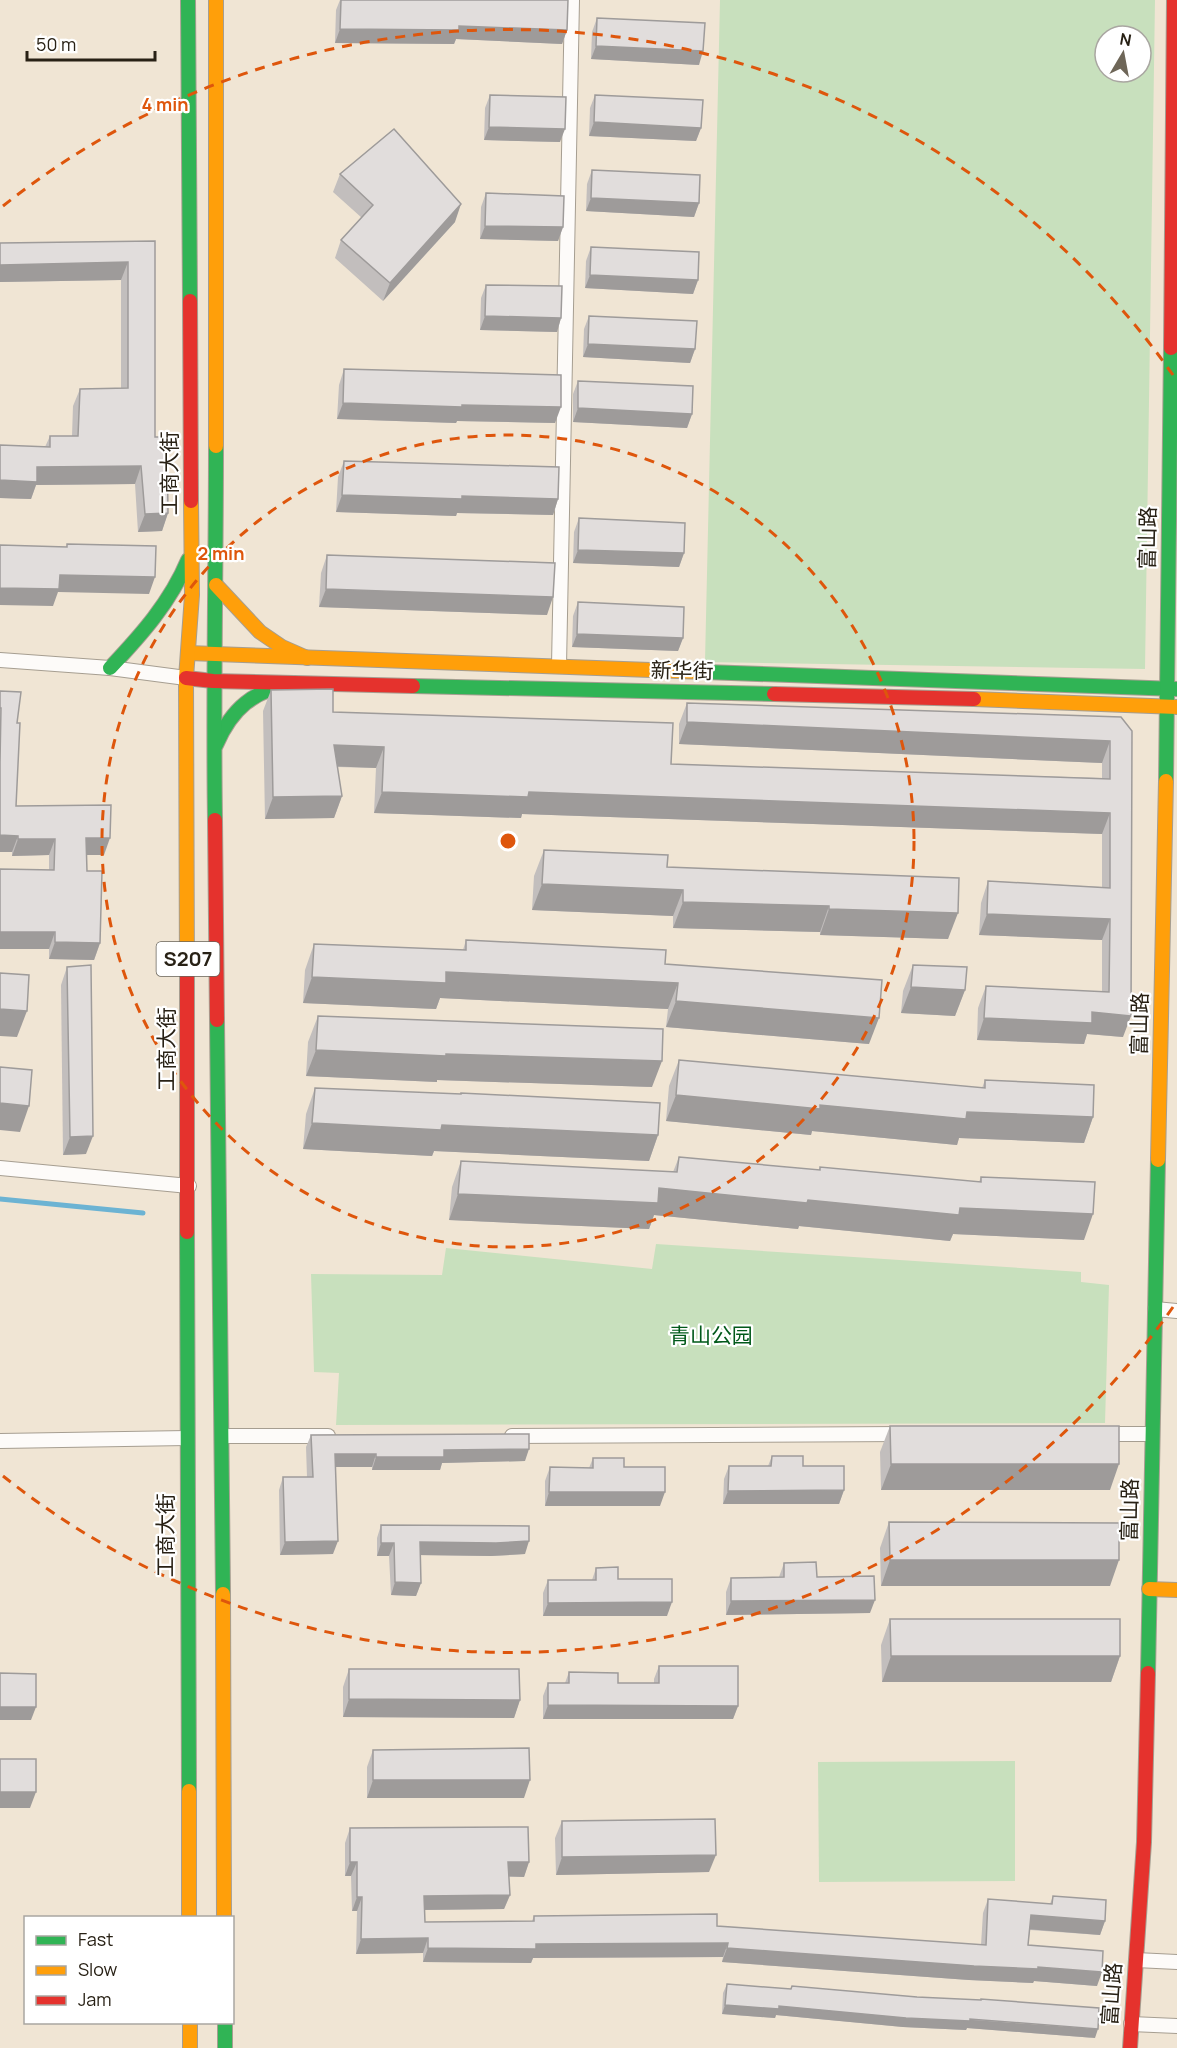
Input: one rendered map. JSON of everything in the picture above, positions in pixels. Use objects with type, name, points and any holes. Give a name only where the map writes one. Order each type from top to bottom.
[{"type":"main road","name":"工商大街","points":[[188,0],[192,550],[192,595],[186,678],[189,1916]]},
{"type":"main road","name":"S207","points":[[216,0],[216,585],[213,681],[222,1436],[224,1916]]},
{"type":"main road","name":"富山路","points":[[1130,2048],[1144,1842],[1155,1309],[1172,707],[1174,0]]},
{"type":"main road","points":[[110,668],[161,611],[174,592],[192,550]]},
{"type":"main road","points":[[216,585],[261,633],[275,643],[307,658]]},
{"type":"main road","name":"新华街","points":[[188,653],[1172,688]]},
{"type":"main road","name":"新华街","points":[[186,678],[213,681],[980,699],[1172,707]]},
{"type":"main road","points":[[214,758],[221,732],[227,720],[240,706],[268,688],[293,683]]},
{"type":"main road","points":[[1149,1589],[1177,1590]]},
{"type":"main road","points":[[190,2024],[190,2048]]},
{"type":"main road","points":[[225,2024],[225,2048]]},
{"type":"street","points":[[559,666],[572,0]]},
{"type":"street","points":[[0,660],[110,668],[186,678]]},
{"type":"street","points":[[0,1168],[189,1186]]},
{"type":"street","points":[[1155,1309],[1177,1311]]},
{"type":"street","points":[[495,1436],[913,1434]]},
{"type":"street","points":[[1092,1434],[1152,1434]]},
{"type":"street","points":[[222,1436],[341,1436]]},
{"type":"street","points":[[0,1440],[187,1438]]},
{"type":"street","points":[[1136,1960],[1177,1962]]},
{"type":"street","points":[[1131,2024],[1177,2026]]},
{"type":"green space","points":[[720,0],[1155,0],[1145,669],[705,662]]},
{"type":"green space","name":"青山公园","points":[[656,1244],[1081,1272],[1081,1282],[1109,1285],[1105,1423],[336,1425],[339,1373],[314,1372],[311,1274],[442,1275],[446,1248],[652,1269]]},
{"type":"green space","points":[[1015,1761],[1015,1881],[819,1882],[818,1762]]},
{"type":"building","points":[[341,0],[568,0],[567,30],[459,26],[459,30],[340,29]]},
{"type":"building","points":[[597,18],[705,23],[703,51],[596,46]]},
{"type":"building","points":[[490,95],[566,97],[565,129],[489,127]]},
{"type":"building","points":[[595,95],[703,100],[701,128],[594,122]]},
{"type":"building","points":[[394,129],[461,204],[390,283],[341,240],[373,205],[340,174]]},
{"type":"building","points":[[592,170],[700,175],[699,203],[591,198]]},
{"type":"building","points":[[486,193],[564,196],[563,227],[485,226]]},
{"type":"building","points":[[155,241],[155,437],[167,437],[168,513],[145,514],[141,466],[37,467],[37,482],[0,480],[0,445],[50,447],[50,436],[78,436],[80,389],[128,388],[128,262],[0,265],[0,243]]},
{"type":"building","points":[[591,247],[699,252],[698,280],[590,275]]},
{"type":"building","points":[[486,285],[562,286],[561,318],[485,316]]},
{"type":"building","points":[[589,316],[697,321],[695,349],[588,344]]},
{"type":"building","points":[[344,369],[561,375],[561,407],[462,405],[462,407],[343,403]]},
{"type":"building","points":[[578,381],[693,386],[692,414],[578,408]]},
{"type":"building","points":[[344,461],[559,467],[558,499],[342,495]]},
{"type":"building","points":[[579,518],[685,523],[684,553],[578,550]]},
{"type":"building","points":[[67,544],[156,546],[155,577],[60,575],[59,589],[0,588],[0,545],[67,547]]},
{"type":"building","points":[[327,555],[555,563],[553,597],[326,589]]},
{"type":"building","points":[[578,602],[684,607],[683,638],[577,634]]},
{"type":"building","points":[[333,689],[333,712],[673,723],[671,764],[1110,779],[1110,741],[687,722],[687,703],[1121,717],[1132,731],[1131,1016],[1092,1012],[1092,1023],[984,1018],[986,986],[1109,992],[1110,919],[987,914],[988,881],[1110,888],[1110,813],[529,792],[528,797],[382,792],[384,747],[334,745],[342,796],[273,797],[271,690]]},
{"type":"building","points":[[0,691],[21,692],[17,723],[20,723],[16,806],[111,805],[110,838],[86,838],[87,871],[102,871],[100,943],[55,942],[55,932],[0,932],[0,869],[54,870],[55,839],[18,839],[18,836],[0,835]]},
{"type":"building","points":[[544,850],[668,855],[667,867],[959,878],[958,913],[829,909],[829,906],[683,902],[683,890],[542,884]]},
{"type":"building","points":[[466,940],[666,950],[665,964],[882,980],[879,1018],[676,1001],[678,983],[446,972],[446,983],[312,977],[314,944],[466,950]]},
{"type":"building","points":[[91,965],[93,1136],[70,1137],[67,967]]},
{"type":"building","points":[[913,965],[967,967],[965,990],[911,987]]},
{"type":"building","points":[[0,973],[29,975],[27,1011],[0,1009]]},
{"type":"building","points":[[318,1016],[663,1029],[662,1061],[446,1054],[446,1056],[316,1050]]},
{"type":"building","points":[[679,1060],[985,1088],[985,1080],[1094,1085],[1093,1117],[967,1112],[966,1119],[820,1105],[820,1109],[676,1095]]},
{"type":"building","points":[[0,1067],[32,1070],[29,1106],[0,1103]]},
{"type":"building","points":[[315,1088],[660,1103],[658,1135],[442,1125],[441,1130],[312,1123]]},
{"type":"building","points":[[679,1157],[981,1182],[981,1177],[1095,1182],[1093,1214],[960,1208],[959,1215],[659,1188],[658,1203],[458,1194],[461,1161],[677,1172]]},
{"type":"building","points":[[890,1426],[1119,1426],[1119,1464],[891,1464]]},
{"type":"building","points":[[529,1434],[529,1449],[444,1450],[444,1457],[376,1457],[376,1454],[335,1454],[338,1541],[285,1542],[283,1477],[313,1477],[311,1435]]},
{"type":"building","points":[[772,1456],[803,1456],[803,1466],[844,1466],[844,1490],[728,1491],[729,1466],[771,1466]]},
{"type":"building","points":[[593,1458],[624,1458],[624,1467],[665,1467],[665,1492],[549,1492],[550,1467],[593,1468]]},
{"type":"building","points":[[889,1522],[1119,1523],[1119,1560],[890,1560]]},
{"type":"building","points":[[381,1525],[529,1526],[529,1541],[420,1542],[421,1583],[395,1582],[394,1543],[381,1543]]},
{"type":"building","points":[[816,1562],[817,1577],[874,1576],[875,1600],[731,1601],[731,1578],[784,1577],[784,1563]]},
{"type":"building","points":[[618,1567],[618,1579],[672,1579],[672,1602],[548,1603],[548,1580],[596,1580],[596,1568]]},
{"type":"building","points":[[890,1619],[1120,1619],[1120,1656],[891,1656]]},
{"type":"building","points":[[659,1666],[738,1666],[738,1706],[548,1705],[548,1683],[569,1683],[569,1672],[618,1673],[618,1683],[659,1683]]},
{"type":"building","points":[[349,1669],[519,1669],[520,1700],[349,1699]]},
{"type":"building","points":[[0,1673],[36,1674],[36,1707],[0,1707]]},
{"type":"building","points":[[529,1748],[530,1780],[373,1780],[373,1750]]},
{"type":"building","points":[[0,1759],[36,1759],[36,1792],[0,1792]]},
{"type":"building","points":[[715,1819],[716,1855],[562,1857],[562,1821]]},
{"type":"building","points":[[528,1827],[529,1862],[508,1862],[510,1895],[424,1896],[425,1922],[534,1921],[534,1916],[717,1914],[717,1926],[986,1945],[988,1899],[1052,1904],[1053,1896],[1106,1900],[1105,1921],[1031,1915],[1028,1945],[1103,1951],[1102,1972],[1038,1967],[1038,1969],[974,1966],[727,1948],[728,1943],[536,1944],[536,1949],[428,1948],[428,1938],[361,1939],[362,1897],[357,1897],[357,1862],[350,1862],[350,1828]]},
{"type":"building","points":[[727,1984],[791,1989],[792,1986],[917,1997],[981,1999],[1099,2008],[1098,2029],[970,2019],[970,2021],[906,2018],[779,2006],[779,2009],[725,2005]]},
{"type":"waterway","points":[[0,1199],[143,1213]]},
{"type":"traffic: fast","points":[[188,0],[190,301]]},
{"type":"traffic: fast","points":[[1166,781],[1171,348]]},
{"type":"traffic: fast","points":[[215,820],[216,446]]},
{"type":"traffic: fast","points":[[110,668],[144,631],[164,604],[188,560]]},
{"type":"traffic: fast","points":[[705,672],[1177,689]]},
{"type":"traffic: fast","points":[[216,745],[229,721],[246,703],[266,691],[293,683]]},
{"type":"traffic: fast","points":[[413,686],[774,694]]},
{"type":"traffic: fast","points":[[217,1020],[223,1594]]},
{"type":"traffic: fast","points":[[1148,1673],[1158,1160]]},
{"type":"traffic: fast","points":[[187,1232],[189,1791]]},
{"type":"traffic: fast","points":[[225,2024],[225,2048]]},
{"type":"traffic: slow","points":[[216,0],[216,446]]},
{"type":"traffic: slow","points":[[187,977],[186,678],[192,595],[191,501]]},
{"type":"traffic: slow","points":[[216,585],[260,632],[282,647],[307,658]]},
{"type":"traffic: slow","points":[[188,653],[705,672]]},
{"type":"traffic: slow","points":[[974,699],[1177,707]]},
{"type":"traffic: slow","points":[[1158,1160],[1166,781]]},
{"type":"traffic: slow","points":[[1149,1589],[1177,1590]]},
{"type":"traffic: slow","points":[[223,1594],[224,1916]]},
{"type":"traffic: slow","points":[[189,1791],[189,1916]]},
{"type":"traffic: slow","points":[[190,2024],[190,2048]]},
{"type":"traffic: jam","points":[[1171,348],[1174,0]]},
{"type":"traffic: jam","points":[[190,301],[191,501]]},
{"type":"traffic: jam","points":[[186,678],[213,681],[413,686]]},
{"type":"traffic: jam","points":[[774,694],[974,699]]},
{"type":"traffic: jam","points":[[215,820],[217,1020]]},
{"type":"traffic: jam","points":[[187,977],[187,1232]]},
{"type":"traffic: jam","points":[[1130,2048],[1144,1842],[1148,1673]]}]
